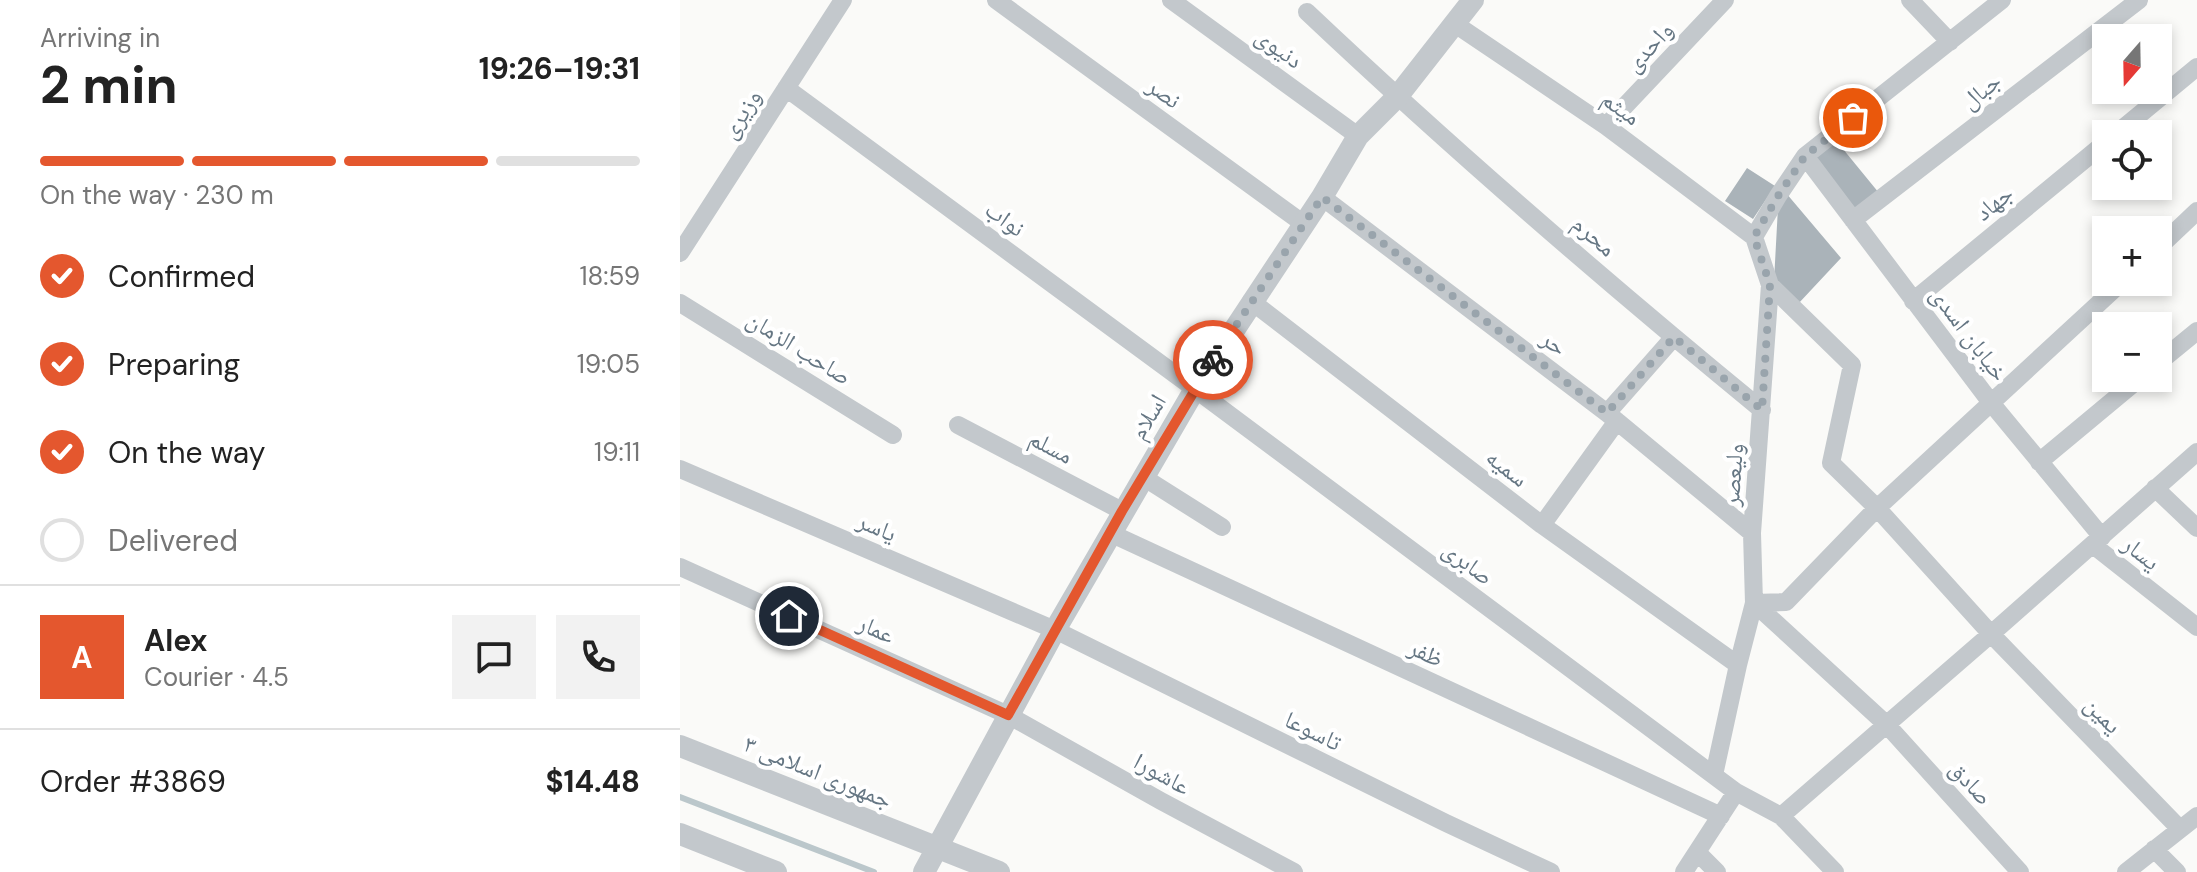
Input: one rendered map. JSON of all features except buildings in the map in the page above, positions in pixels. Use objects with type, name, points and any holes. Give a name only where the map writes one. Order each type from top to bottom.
[{"type":"street","name":"وزیری","points":[[680,253],[843,0]]},
{"type":"street","name":"نصر","points":[[996,0],[1304,224]]},
{"type":"street","name":"دنیوی","points":[[1171,0],[1358,136]]},
{"type":"street","name":"اسلام","points":[[924,872],[1055,630],[1195,389],[1322,197],[1358,136],[1397,97],[1473,0]]},
{"type":"street","points":[[1910,0],[1950,42]]},
{"type":"street","points":[[1754,237],[1805,156],[2002,0]]},
{"type":"street","name":"جبال","points":[[1853,220],[2139,0]]},
{"type":"street","name":"واحدی","points":[[1606,126],[1717,3]]},
{"type":"street","name":"محرم","points":[[1307,12],[1397,97],[1762,410]]},
{"type":"street","name":"میثم","points":[[1455,24],[1606,126],[1754,237]]},
{"type":"street","points":[[2133,120],[2197,67]]},
{"type":"street","name":"نواب","points":[[786,88],[1195,389]]},
{"type":"street","name":"جهاد","points":[[1913,301],[2092,154]]},
{"type":"street","name":"خیابان اسدی","points":[[1805,156],[2097,541]]},
{"type":"street","name":"حر","points":[[1322,197],[1612,417],[1752,533]]},
{"type":"street","points":[[2172,235],[2197,211]]},
{"type":"street","name":"ولیعصر","points":[[1714,775],[1754,603],[1752,533],[1770,285],[1754,237]]},
{"type":"street","name":"یمین","points":[[1770,285],[1852,365],[1831,463],[2180,829]]},
{"type":"street","points":[[1754,603],[1786,602],[1877,508],[2107,296]]},
{"type":"street","name":"سمیه","points":[[1251,301],[1542,525],[1738,665]]},
{"type":"street","name":"صاحب الزمان","points":[[680,303],[893,435]]},
{"type":"street","points":[[2172,352],[2197,331]]},
{"type":"street","points":[[1542,525],[1612,417],[1674,337]]},
{"type":"street","name":"صابری","points":[[1195,389],[1736,792],[1781,816],[1835,872]]},
{"type":"street","points":[[2039,462],[2123,392]]},
{"type":"street","name":"مسلم","points":[[958,425],[1122,511]]},
{"type":"street","points":[[1781,816],[2197,452]]},
{"type":"street","name":"یاسر","points":[[680,469],[1055,630]]},
{"type":"street","points":[[1143,477],[1222,527]]},
{"type":"street","points":[[2155,488],[2197,528]]},
{"type":"street","name":"ظفر","points":[[1110,533],[1721,816]]},
{"type":"street","name":"یسار","points":[[2097,541],[2197,627]]},
{"type":"street","name":"عمار","points":[[680,567],[1008,715]]},
{"type":"street","name":"صادق","points":[[1754,603],[1887,725],[2020,872]]},
{"type":"street","name":"تاسوعا","points":[[1055,630],[1551,872]]},
{"type":"street","name":"عاشورا","points":[[1008,715],[1294,872]]},
{"type":"street","name":"جمهوری اسلامی ۳","points":[[680,746],[999,872]]},
{"type":"street","points":[[1684,872],[1736,792]]},
{"type":"street","points":[[2126,872],[2197,816]]},
{"type":"street","points":[[680,834],[776,872]]},
{"type":"street","points":[[2154,849],[2177,872]]},
{"type":"street","points":[[1697,852],[1717,872]]},
{"type":"waterway","points":[[680,797],[874,872]]},
{"type":"way so far","points":[[1213,360],[1322,197],[1607,413],[1674,337],[1762,410],[1770,285],[1754,237],[1805,156],[1853,118]]},
{"type":"route","points":[[789,616],[1008,715],[1122,511],[1213,360]]}]
